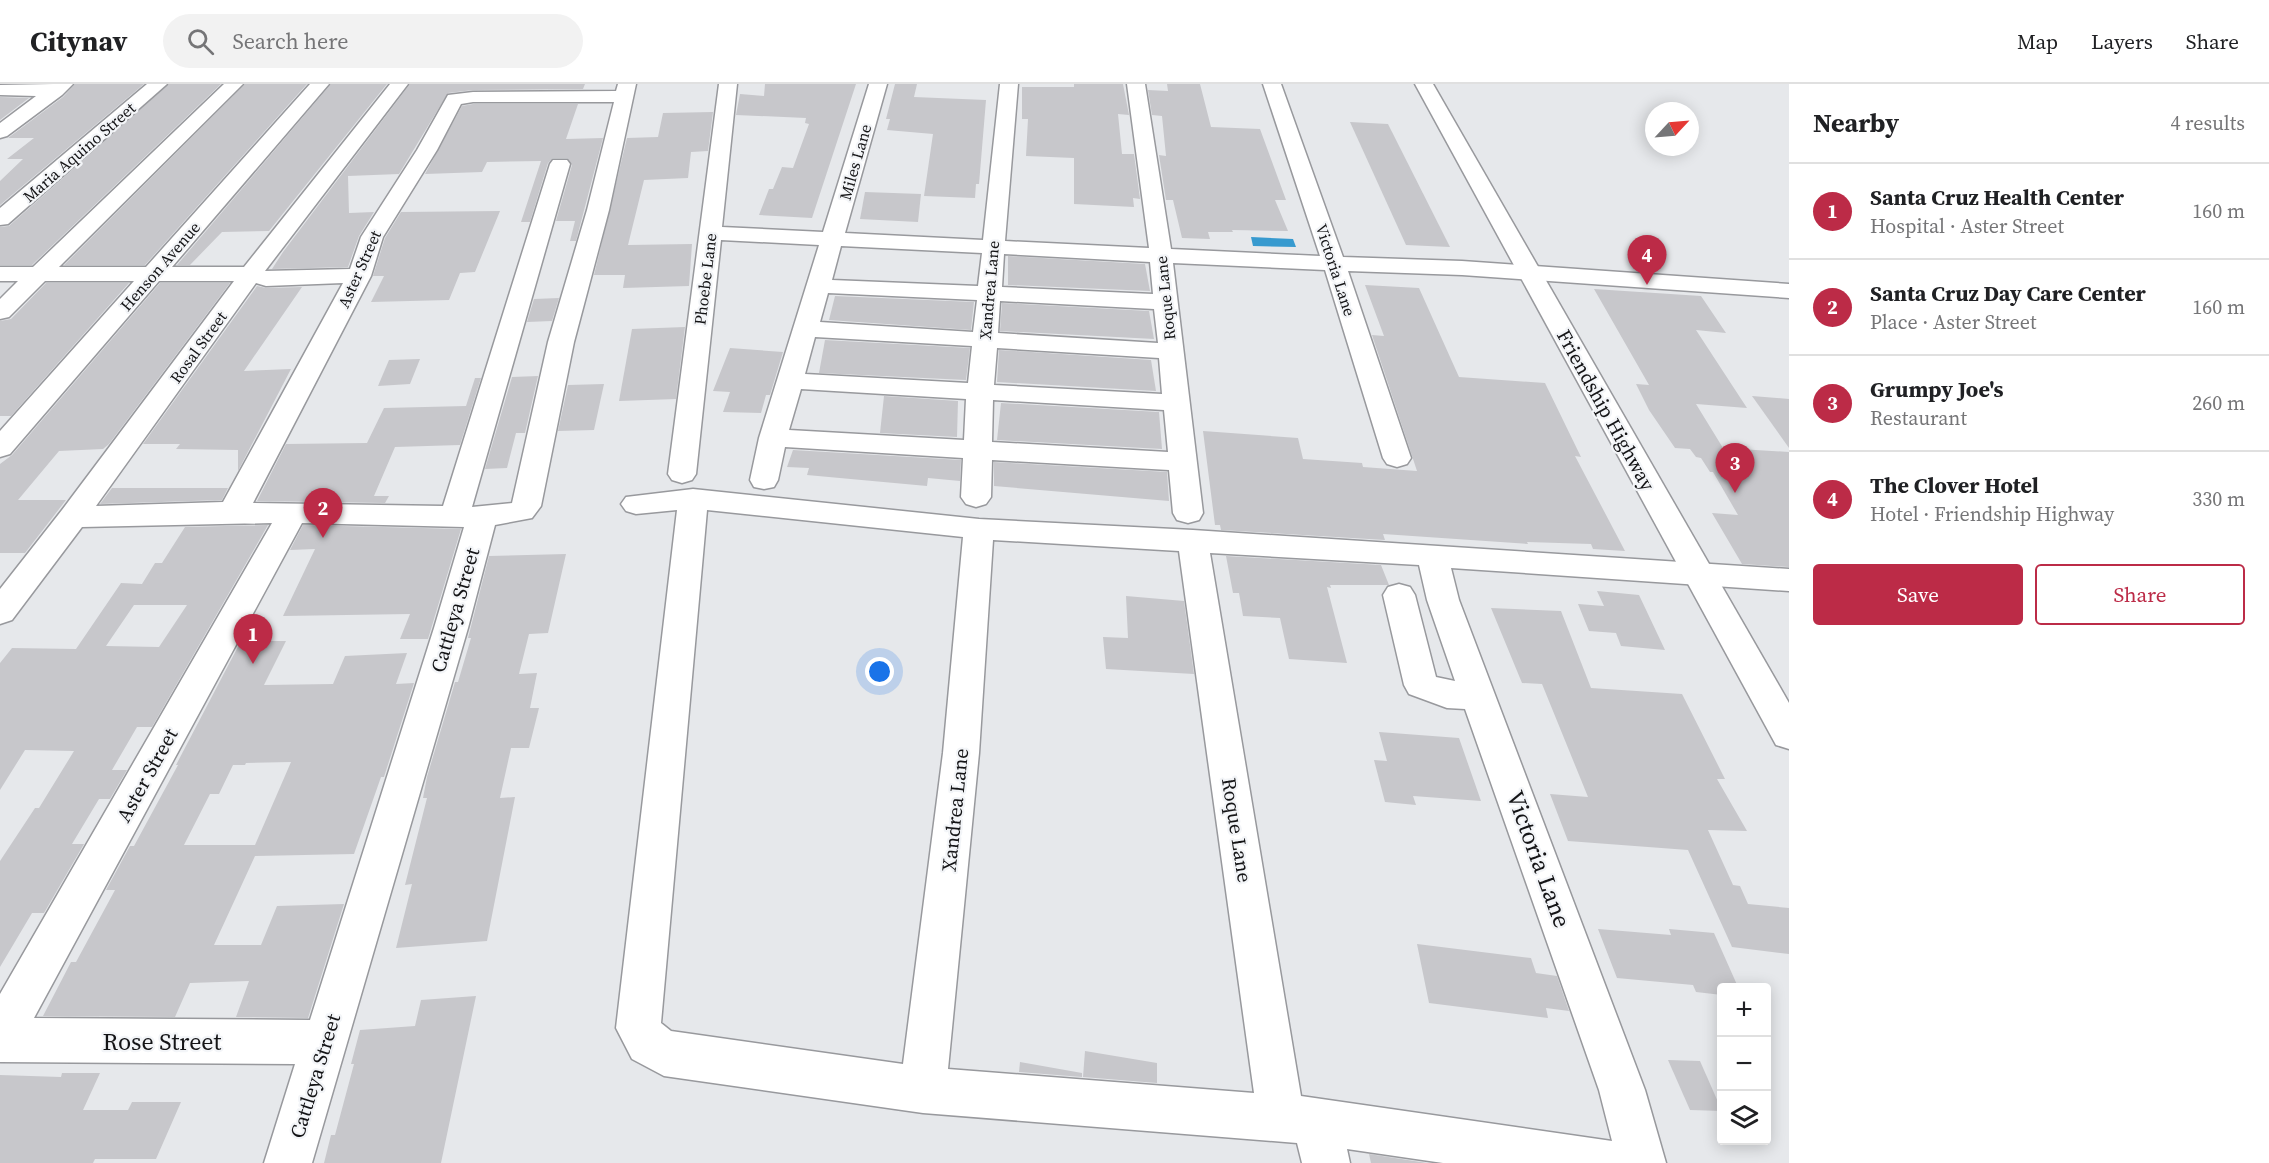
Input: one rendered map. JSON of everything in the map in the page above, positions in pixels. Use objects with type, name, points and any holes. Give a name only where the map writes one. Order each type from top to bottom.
[{"type":"street","name":"Maria Aquino Street","points":[[0,219],[158,84]]},
{"type":"street","points":[[0,312],[234,84]]},
{"type":"street","name":"Henson Avenue","points":[[0,448],[320,84]]},
{"type":"street","name":"Rosal Street","points":[[0,612],[73,517],[251,274],[399,84]]},
{"type":"street","name":"Phoebe Lane","points":[[728,84],[710,233],[638,1028],[648,1043],[664,1053],[923,1090]]},
{"type":"street","name":"Miles Lane","points":[[764,480],[773,438],[878,84]]},
{"type":"street","name":"Xandrea Lane","points":[[923,1090],[961,753],[978,513],[980,391],[1009,84]]},
{"type":"street","name":"Roque Lane","points":[[1136,84],[1161,255],[1191,527],[1307,1134]]},
{"type":"street","name":"Victoria Lane","points":[[1272,84],[1397,458]]},
{"type":"street","name":"Friendship Highway","points":[[1424,84],[1789,735]]},
{"type":"street","points":[[0,90],[60,88]]},
{"type":"street","points":[[0,132],[60,88]]},
{"type":"street","points":[[73,517],[233,512],[468,518],[521,511],[526,506],[561,342],[598,210],[625,90]]},
{"type":"street","name":"Aster Street","points":[[233,512],[359,276],[372,237],[427,150],[454,99],[568,97],[625,90]]},
{"type":"street","name":"Cattleya Street","points":[[288,1163],[451,628],[468,518],[560,164]]},
{"type":"street","points":[[710,233],[1530,272],[1789,291]]},
{"type":"street","points":[[0,274],[251,274],[266,279],[359,276]]},
{"type":"street","points":[[819,286],[1166,302]]},
{"type":"street","points":[[806,329],[1171,351]]},
{"type":"street","points":[[790,381],[1177,403]]},
{"type":"street","points":[[773,438],[1183,462]]},
{"type":"street","points":[[636,504],[688,486],[978,513],[1191,527],[1379,552],[1789,580]]},
{"type":"street","name":"Aster Street","points":[[0,1039],[293,513]]},
{"type":"street","points":[[1379,552],[1386,573],[1399,595],[1421,685],[1447,694],[1480,697]]},
{"type":"street","name":"Victoria Lane","points":[[1432,556],[1443,600],[1622,1090],[1642,1163]]},
{"type":"street","points":[[1399,595],[1419,600],[1443,600]]},
{"type":"street","name":"Rose Street","points":[[0,1039],[324,1042]]},
{"type":"street","points":[[923,1090],[1307,1134],[1608,1163]]},
{"type":"water","points":[[1251,237],[1293,239],[1296,247],[1253,246]]},
{"type":"building","points":[[75,84],[144,84],[0,205],[0,181],[23,159],[7,159],[34,138],[8,138],[63,97]]},
{"type":"building","points":[[169,84],[221,84],[32,265],[0,265],[0,227],[9,226]]},
{"type":"building","points":[[245,84],[307,84],[145,265],[64,265]]},
{"type":"building","points":[[331,84],[387,84],[269,231],[222,232],[190,265],[177,265]]},
{"type":"building","points":[[410,84],[585,84],[583,89],[473,90],[448,93],[399,174],[348,176],[349,213],[374,212],[359,236],[348,267],[272,269],[283,252]]},
{"type":"building","points":[[765,84],[856,84],[812,218],[759,215],[769,189],[773,189],[782,167],[793,168],[809,124],[805,123],[806,118],[736,115],[740,94],[764,96]]},
{"type":"building","points":[[895,84],[917,84],[914,97],[986,100],[979,184],[976,184],[975,198],[924,196],[933,134],[887,130],[890,119],[886,119]]},
{"type":"building","points":[[1074,84],[1123,84],[1129,115],[1118,114],[1122,154],[1134,154],[1140,199],[1133,198],[1134,207],[1074,204],[1074,158],[1026,156],[1028,119],[1022,119],[1022,87],[1074,87]]},
{"type":"building","points":[[1167,84],[1200,84],[1211,127],[1260,129],[1286,200],[1275,200],[1288,231],[1232,230],[1233,232],[1208,232],[1210,239],[1182,238],[1173,200],[1166,200],[1159,155],[1166,156],[1162,116],[1152,115],[1148,90],[1168,91]]},
{"type":"building","points":[[0,97],[29,98],[0,120]]},
{"type":"building","points":[[473,104],[578,104],[566,139],[603,138],[576,241],[570,241],[575,221],[556,221],[572,165],[567,158],[553,158],[548,163],[530,222],[521,222],[541,161],[487,162],[482,172],[425,174],[462,106]]},
{"type":"building","points":[[713,112],[708,151],[691,152],[688,178],[644,180],[628,245],[692,244],[689,286],[623,288],[625,275],[594,275],[627,138],[658,137],[663,113]]},
{"type":"building","points":[[1350,122],[1388,124],[1450,247],[1406,245]]},
{"type":"building","points":[[865,192],[921,194],[918,222],[860,219]]},
{"type":"building","points":[[500,211],[475,272],[460,273],[449,300],[371,302],[384,276],[373,276],[385,238],[401,212]]},
{"type":"building","points":[[1008,256],[1145,264],[1150,291],[1008,285]]},
{"type":"building","points":[[46,283],[129,283],[11,416],[0,416],[0,321],[11,319]]},
{"type":"building","points":[[160,283],[230,283],[109,444],[103,449],[59,451],[18,500],[66,500],[25,553],[0,553],[0,464],[12,455]]},
{"type":"building","points":[[1365,285],[1419,288],[1459,377],[1545,383],[1581,457],[1575,456],[1625,551],[1593,549],[1591,544],[1527,542],[1528,544],[1383,534],[1385,540],[1221,530],[1220,525],[1215,525],[1203,431],[1298,438],[1303,459],[1362,463],[1363,467],[1417,471],[1372,335],[1384,336]]},
{"type":"building","points":[[257,286],[302,287],[244,371],[291,369],[238,471],[238,450],[176,449],[180,444],[143,444]]},
{"type":"building","points":[[1594,289],[1701,296],[1726,333],[1696,330],[1747,408],[1696,404],[1723,448],[1789,452],[1789,567],[1742,564],[1712,513],[1738,515],[1713,472],[1710,472],[1701,458],[1696,457],[1690,449],[1675,448],[1649,410],[1636,384],[1649,385]]},
{"type":"building","points":[[835,296],[974,302],[971,330],[829,320]]},
{"type":"building","points":[[559,298],[552,321],[527,322],[534,299]]},
{"type":"building","points":[[1002,303],[1149,311],[1154,339],[1000,331]]},
{"type":"building","points":[[685,327],[676,399],[619,401],[632,329]]},
{"type":"building","points":[[825,340],[970,348],[966,380],[819,373]]},
{"type":"building","points":[[730,348],[783,352],[770,395],[766,395],[761,413],[723,412],[730,392],[713,391]]},
{"type":"building","points":[[999,350],[1151,360],[1156,391],[997,382]]},
{"type":"building","points":[[420,359],[410,384],[378,386],[389,360]]},
{"type":"building","points":[[538,376],[525,433],[516,433],[507,468],[485,469],[512,377]]},
{"type":"building","points":[[475,378],[481,378],[460,445],[395,447],[374,496],[389,496],[385,503],[257,501],[286,444],[367,443],[384,408],[466,406]]},
{"type":"building","points":[[604,384],[594,430],[558,431],[568,385]]},
{"type":"building","points":[[884,396],[958,401],[957,437],[880,433]]},
{"type":"building","points":[[1752,396],[1789,399],[1789,448]]},
{"type":"building","points":[[1001,403],[1159,412],[1162,449],[997,440]]},
{"type":"building","points":[[793,450],[961,460],[960,481],[928,478],[927,486],[807,475],[809,468],[787,467]]},
{"type":"building","points":[[994,462],[1167,472],[1169,501],[994,486]]},
{"type":"building","points":[[112,488],[228,488],[222,500],[100,504]]},
{"type":"building","points":[[268,525],[152,727],[137,727],[112,770],[127,770],[110,799],[99,799],[72,844],[84,844],[44,913],[32,913],[0,967],[0,861],[35,808],[39,808],[74,751],[25,750],[0,790],[0,663],[12,648],[76,649],[121,583],[142,584],[155,563],[162,563],[185,527]],"holes":[[[134,605],[187,605],[159,647],[106,646]]]},
{"type":"building","points":[[303,525],[461,529],[428,639],[400,639],[410,614],[283,616],[315,549],[290,550]]},
{"type":"building","points":[[566,554],[548,633],[529,634],[519,674],[537,673],[530,708],[539,708],[529,748],[511,748],[500,798],[515,797],[487,941],[396,948],[412,884],[405,885],[427,798],[423,798],[427,777],[455,682],[458,682],[471,638],[468,638],[489,556]]},
{"type":"building","points":[[1226,556],[1381,565],[1389,585],[1330,585],[1331,588],[1327,587],[1347,663],[1289,659],[1280,618],[1243,616],[1239,593],[1233,593]]},
{"type":"building","points":[[1597,591],[1639,595],[1665,650],[1621,646],[1616,633],[1589,631],[1578,604],[1604,606]]},
{"type":"building","points":[[1126,596],[1184,601],[1194,674],[1106,669],[1103,637],[1128,638]]},
{"type":"building","points":[[1491,608],[1561,611],[1591,688],[1682,694],[1725,779],[1717,779],[1747,831],[1708,830],[1733,885],[1740,886],[1748,904],[1789,908],[1789,954],[1732,947],[1688,850],[1568,841],[1550,794],[1588,797],[1542,684],[1522,683]]},
{"type":"building","points":[[241,641],[286,641],[264,685],[333,684],[345,656],[407,653],[396,684],[414,683],[384,777],[381,777],[354,854],[255,856],[214,945],[261,945],[277,906],[344,904],[308,1018],[236,1017],[249,981],[190,983],[175,1017],[43,1016],[71,962],[76,962],[115,890],[106,890],[130,846],[134,846],[178,765],[176,765]],"holes":[[[291,762],[255,845],[184,845],[210,794],[219,794],[233,765]]]},
{"type":"building","points":[[1379,732],[1459,738],[1481,801],[1413,796],[1416,805],[1385,802],[1374,760],[1387,761]]},
{"type":"building","points":[[1598,929],[1671,935],[1669,929],[1714,933],[1736,983],[1717,983],[1717,994],[1696,992],[1693,985],[1617,978]]},
{"type":"building","points":[[1417,944],[1531,958],[1536,973],[1557,976],[1569,1011],[1546,1008],[1548,1018],[1429,1003]]},
{"type":"building","points":[[476,996],[441,1163],[324,1163],[331,1135],[335,1135],[354,1064],[351,1064],[360,1030],[415,1026],[421,1000]]},
{"type":"building","points":[[1085,1051],[1157,1063],[1157,1083],[1083,1077]]},
{"type":"building","points":[[1668,1060],[1700,1061],[1717,1100],[1717,1111],[1690,1110]]},
{"type":"building","points":[[1020,1062],[1082,1073],[1082,1077],[1019,1072]]},
{"type":"building","points":[[62,1073],[100,1073],[83,1110],[128,1110],[132,1102],[181,1102],[156,1159],[95,1159],[93,1163],[0,1163],[0,1075],[61,1077]]},
{"type":"building","points":[[1369,1154],[1427,1163],[1371,1163]]},
{"type":"place","name":"The Clover Hotel","points":[[1647,285]]},
{"type":"place","name":"Grumpy Joe's","points":[[1735,493]]},
{"type":"place","name":"Santa Cruz Day Care Center","points":[[323,538]]},
{"type":"place","name":"Santa Cruz Health Center","points":[[253,664]]}]
